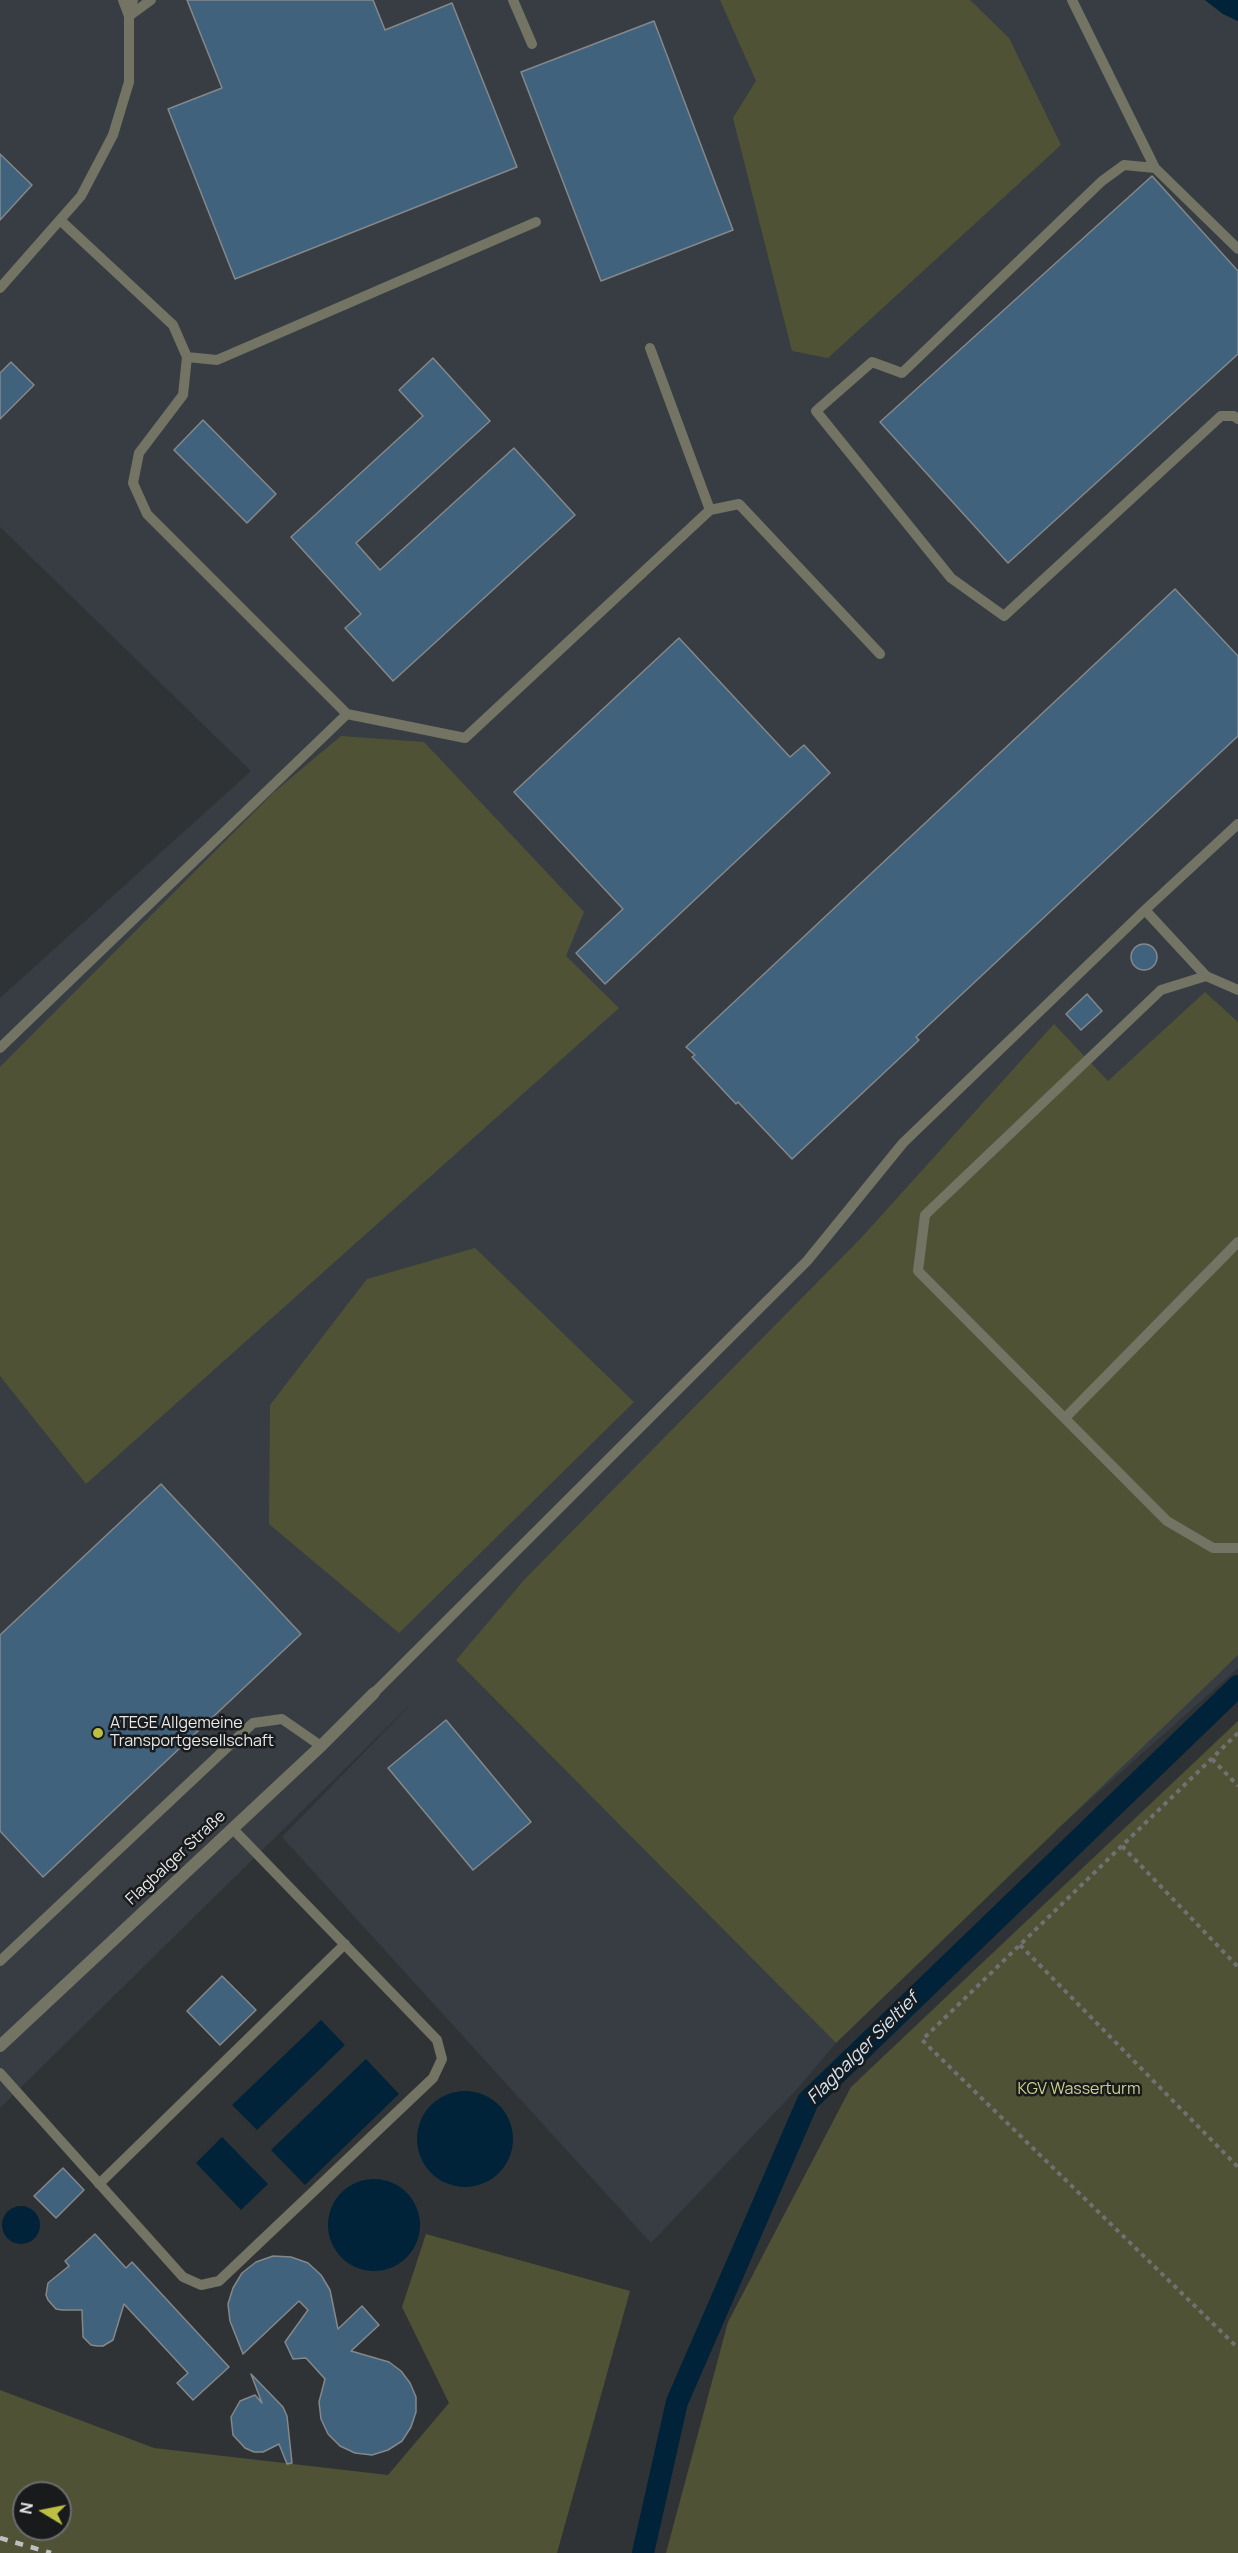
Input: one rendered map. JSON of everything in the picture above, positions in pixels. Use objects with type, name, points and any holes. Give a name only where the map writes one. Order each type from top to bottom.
[{"type":"street","name":"Flagbalger Straße","points":[[0,2046],[321,1746],[374,1693]]},
{"type":"lane","points":[[123,0],[129,16]]},
{"type":"lane","points":[[0,288],[81,196],[113,135],[129,82],[129,16],[133,0]]},
{"type":"lane","points":[[129,16],[151,0]]},
{"type":"lane","points":[[513,0],[532,44]]},
{"type":"lane","points":[[1072,0],[1155,168],[1238,249]]},
{"type":"lane","points":[[1155,168],[1124,165],[1102,181],[902,373],[872,362],[816,411],[951,579],[1004,616],[1221,416],[1234,416],[1238,419]]},
{"type":"lane","points":[[60,220],[173,325],[187,357],[183,395],[139,453],[133,483],[147,514],[347,714],[465,738],[710,510],[740,504],[880,654]]},
{"type":"lane","points":[[187,357],[217,360],[536,222]]},
{"type":"lane","points":[[650,348],[710,510]]},
{"type":"lane","points":[[0,1048],[347,714]]},
{"type":"lane","points":[[374,1693],[807,1261],[903,1143],[1145,910],[1238,824]]},
{"type":"lane","points":[[1145,910],[1206,976],[1238,990]]},
{"type":"lane","points":[[1206,976],[1161,990],[925,1215],[918,1271],[1167,1521],[1213,1548],[1238,1548]]},
{"type":"lane","points":[[1065,1418],[1238,1242]]},
{"type":"lane","points":[[0,1962],[253,1724],[282,1719],[321,1746]]},
{"type":"lane","points":[[0,2073],[183,2277],[201,2285],[219,2281],[433,2078],[442,2059],[437,2040],[232,1828]]},
{"type":"lane","points":[[99,2184],[345,1944]]},
{"type":"path","points":[[1238,1733],[922,2040],[1238,2348]]},
{"type":"path","points":[[1212,1759],[1238,1786]]},
{"type":"path","points":[[1122,1845],[1238,1967]]},
{"type":"path","points":[[1020,1945],[1238,2167]]},
{"type":"shaded area","points":[[0,0],[1205,0],[1223,14],[1238,21],[1238,1668],[898,1971],[524,1581],[456,1660],[836,2043],[798,2088],[651,2243],[282,1837],[421,1694],[0,2108],[0,998],[251,771],[0,527]]},
{"type":"green space","points":[[720,0],[970,0],[1009,38],[1061,145],[828,358],[792,351],[733,118],[756,81]]},
{"type":"green space","points":[[341,736],[424,742],[584,912],[566,956],[619,1008],[86,1484],[0,1376],[0,1067],[273,793]]},
{"type":"green space","points":[[1205,992],[1238,1022],[1238,1655],[836,2043],[456,1660],[524,1580],[862,1237],[1054,1024],[1108,1081]]},
{"type":"green space","points":[[475,1248],[634,1402],[399,1633],[269,1524],[270,1405],[367,1279]]},
{"type":"green space","name":"KGV Wasserturm","points":[[1238,1721],[1238,2553],[666,2553],[728,2322],[851,2087]]},
{"type":"green space","points":[[426,2234],[630,2291],[557,2553],[0,2553],[0,2390],[154,2448],[388,2475],[449,2403],[402,2307]]},
{"type":"water","points":[[1205,0],[1238,0],[1238,21],[1223,14]]},
{"type":"water","points":[[321,2020],[345,2045],[257,2130],[232,2105]]},
{"type":"water","points":[[366,2059],[399,2094],[305,2185],[271,2150]]},
{"type":"water","points":[[465,2091],[483,2095],[499,2105],[509,2121],[513,2139],[509,2157],[499,2173],[483,2183],[465,2187],[447,2183],[431,2173],[421,2157],[417,2139],[421,2121],[431,2105],[447,2095]]},
{"type":"water","points":[[222,2137],[268,2184],[241,2210],[196,2163]]},
{"type":"water","points":[[365,2179],[383,2179],[400,2186],[413,2199],[420,2216],[420,2234],[413,2251],[400,2264],[383,2271],[365,2271],[348,2264],[335,2251],[328,2234],[328,2216],[335,2199],[348,2186]]},
{"type":"water","points":[[21,2206],[34,2212],[40,2225],[34,2238],[21,2244],[8,2238],[2,2225],[8,2212]]},
{"type":"building","points":[[187,0],[373,0],[385,30],[452,3],[517,167],[235,279],[168,109],[222,88]]},
{"type":"building","points":[[654,21],[733,230],[601,281],[521,72]]},
{"type":"building","points":[[0,154],[32,185],[0,220]]},
{"type":"building","points":[[1152,176],[1238,271],[1238,354],[1008,563],[880,422]]},
{"type":"building","points":[[433,358],[490,421],[356,543],[380,570],[514,448],[575,515],[393,681],[345,628],[361,614],[291,537],[423,416],[399,390]]},
{"type":"building","points":[[11,362],[34,385],[0,419],[0,373]]},
{"type":"building","points":[[203,420],[276,494],[247,523],[174,450]]},
{"type":"building","points":[[1175,589],[1238,656],[1238,736],[916,1037],[919,1040],[792,1159],[738,1102],[736,1104],[692,1057],[695,1055],[686,1047]]},
{"type":"building","points":[[679,638],[790,757],[804,745],[830,773],[605,984],[576,953],[623,909],[514,792]]},
{"type":"building","points":[[1144,944],[1153,948],[1157,957],[1153,966],[1144,970],[1135,966],[1131,957],[1135,948]]},
{"type":"building","points":[[1087,994],[1102,1011],[1081,1030],[1066,1014]]},
{"type":"building","name":"ATEGE Allgemeine Transportgesellschaft","points":[[161,1484],[301,1634],[43,1877],[0,1831],[0,1635]]},
{"type":"building","points":[[446,1720],[531,1822],[473,1870],[388,1768]]},
{"type":"building","points":[[222,1976],[256,2010],[220,2045],[187,2011]]},
{"type":"building","points":[[63,2168],[84,2190],[56,2218],[34,2196]]},
{"type":"building","points":[[95,2234],[126,2268],[132,2262],[229,2367],[193,2400],[177,2383],[188,2373],[124,2304],[113,2340],[103,2346],[97,2346],[91,2345],[83,2337],[82,2310],[56,2309],[48,2300],[46,2295],[48,2283],[69,2266],[65,2261]]},
{"type":"building","points":[[273,2256],[291,2257],[308,2263],[321,2275],[330,2290],[338,2329],[362,2306],[379,2325],[351,2351],[389,2362],[401,2371],[410,2383],[416,2397],[416,2412],[411,2427],[402,2441],[388,2450],[372,2455],[355,2453],[340,2446],[328,2434],[321,2419],[319,2402],[325,2379],[306,2358],[293,2359],[285,2342],[308,2310],[299,2301],[243,2354],[230,2321],[228,2304],[233,2288],[242,2273],[256,2262]]},
{"type":"building","points":[[251,2374],[283,2407],[287,2416],[292,2463],[287,2464],[279,2444],[263,2452],[254,2452],[245,2448],[233,2435],[231,2417],[240,2401],[255,2395],[262,2403]]},
{"type":"waterway","name":"Flagbalger Sieltief","points":[[643,2553],[677,2402],[808,2101],[1238,1686]]},
{"type":"railway","points":[[0,2538],[51,2553]]},
{"type":"place","name":"ATEGE Allgemeine Transportgesellschaft","points":[[98,1733]]}]
